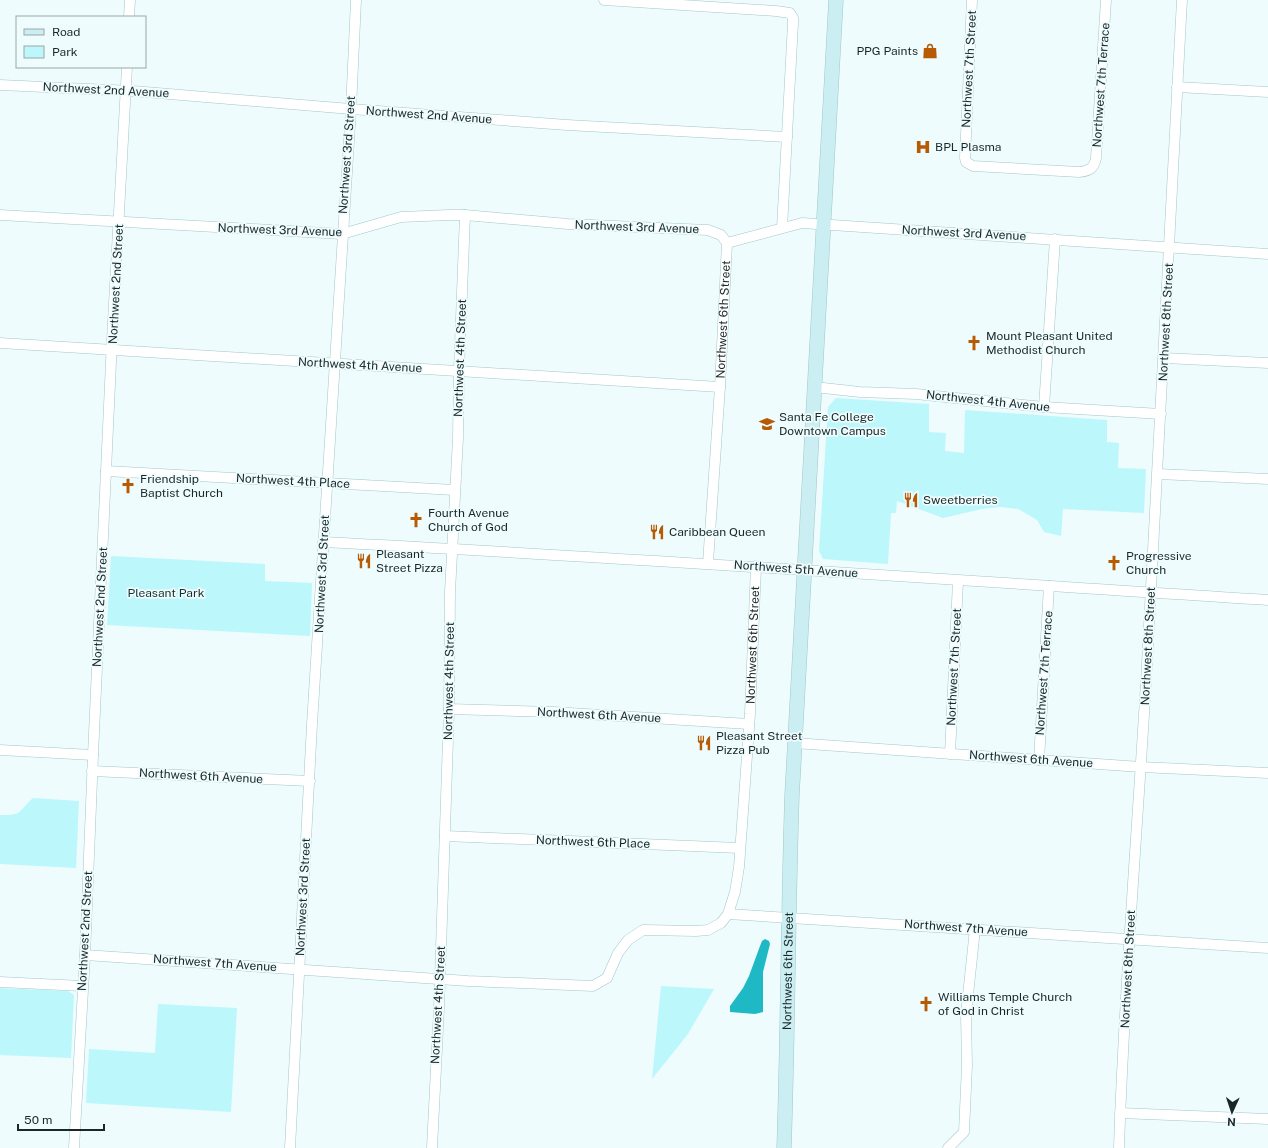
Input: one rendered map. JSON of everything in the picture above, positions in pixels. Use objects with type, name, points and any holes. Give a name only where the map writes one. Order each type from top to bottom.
[{"type":"street","points":[[129,16],[130,0]]},
{"type":"street","name":"Northwest 3rd Street","points":[[290,1148],[323,542],[351,109],[356,0]]},
{"type":"street","points":[[604,0],[790,13],[794,23],[782,228]]},
{"type":"street","name":"Northwest 6th Street","points":[[784,1148],[788,1038],[788,918],[794,743],[805,570],[836,0]]},
{"type":"street","name":"Northwest 7th Street","points":[[972,0],[966,162],[973,166],[1079,172],[1087,172],[1092,169]]},
{"type":"street","name":"Northwest 7th Terrace","points":[[1092,169],[1096,158],[1106,0]]},
{"type":"street","name":"Northwest 8th Street","points":[[1119,1148],[1129,939],[1141,767],[1158,474],[1182,0]]},
{"type":"street","name":"Northwest 2nd Street","points":[[74,1148],[85,955],[106,471],[127,68]]},
{"type":"street","points":[[0,85],[0,94]]},
{"type":"street","name":"Northwest 2nd Avenue","points":[[0,85],[126,91],[575,125],[787,137]]},
{"type":"street","points":[[1177,87],[1268,92]]},
{"type":"street","name":"Northwest 3rd Avenue","points":[[0,215],[342,234],[401,217],[465,215],[568,224],[708,230],[721,235],[727,243],[802,223],[1268,254]]},
{"type":"street","name":"Northwest 4th Street","points":[[432,1148],[440,979],[449,709],[450,592],[465,215]]},
{"type":"street","points":[[1044,407],[1055,239]]},
{"type":"street","name":"Northwest 6th Street","points":[[708,563],[720,387],[727,243]]},
{"type":"street","name":"Northwest 4th Avenue","points":[[0,343],[720,387]]},
{"type":"street","points":[[1164,358],[1268,363]]},
{"type":"street","name":"Northwest 4th Avenue","points":[[814,387],[860,392],[916,394],[1044,407],[1161,414]]},
{"type":"street","name":"Northwest 4th Place","points":[[106,471],[455,490]]},
{"type":"street","points":[[1158,474],[1268,479]]},
{"type":"street","name":"Northwest 5th Avenue","points":[[323,542],[708,563],[1268,600]]},
{"type":"street","name":"Northwest 6th Street","points":[[728,914],[735,892],[743,827],[756,566]]},
{"type":"street","name":"Northwest 7th Street","points":[[950,754],[958,580]]},
{"type":"street","name":"Northwest 7th Terrace","points":[[1038,760],[1049,586]]},
{"type":"street","name":"Northwest 6th Avenue","points":[[449,709],[552,712],[749,724]]},
{"type":"street","name":"Northwest 6th Avenue","points":[[794,743],[1141,767],[1268,773]]},
{"type":"street","points":[[0,750],[93,755]]},
{"type":"street","name":"Northwest 6th Avenue","points":[[92,771],[310,781]]},
{"type":"street","name":"Northwest 6th Place","points":[[445,836],[740,848]]},
{"type":"street","name":"Northwest 7th Avenue","points":[[85,955],[440,979],[593,986],[607,978],[618,953],[628,940],[643,930],[708,930],[721,923],[728,914],[1268,948]]},
{"type":"street","points":[[948,1148],[964,1132],[967,1065],[966,1014],[975,929]]},
{"type":"street","points":[[0,982],[83,986]]},
{"type":"street","points":[[1120,1113],[1268,1119]]},
{"type":"green space","points":[[836,398],[929,404],[929,432],[946,433],[945,451],[964,453],[965,410],[1107,420],[1107,442],[1119,443],[1118,468],[1146,469],[1144,513],[1063,509],[1061,536],[1044,532],[1037,520],[1018,509],[1000,507],[982,509],[943,518],[897,501],[896,513],[891,513],[888,564],[823,559],[819,551],[828,407]]},
{"type":"green space","name":"Pleasant Park","points":[[111,556],[265,564],[265,581],[312,583],[310,636],[107,625]]},
{"type":"green space","points":[[33,798],[79,801],[76,868],[0,864],[0,815],[17,813]]},
{"type":"green space","points":[[661,986],[714,989],[688,1034],[652,1079]]},
{"type":"green space","points":[[0,988],[68,991],[74,995],[71,1058],[0,1055]]},
{"type":"green space","points":[[158,1004],[237,1008],[231,1112],[86,1103],[89,1049],[155,1053]]},
{"type":"water","points":[[765,939],[769,941],[770,944],[763,972],[763,1012],[755,1014],[730,1012],[730,1006],[743,988],[762,941]]},
{"type":"place","name":"PPG Paints","points":[[930,51]]},
{"type":"place","name":"BPL Plasma","points":[[923,147]]},
{"type":"place","name":"Mount Pleasant United Methodist Church","points":[[974,343]]},
{"type":"place","name":"Santa Fe College Downtown Campus","points":[[767,424]]},
{"type":"place","name":"Friendship Baptist Church","points":[[128,486]]},
{"type":"place","name":"Sweetberries","points":[[911,500]]},
{"type":"place","name":"Fourth Avenue Church of God","points":[[416,520]]},
{"type":"place","name":"Caribbean Queen","points":[[657,532]]},
{"type":"place","name":"Pleasant Street Pizza","points":[[364,561]]},
{"type":"place","name":"Progressive Church","points":[[1114,563]]},
{"type":"place","name":"Pleasant Street Pizza Pub","points":[[704,743]]},
{"type":"place","name":"Williams Temple Church of God in Christ","points":[[926,1004]]}]
